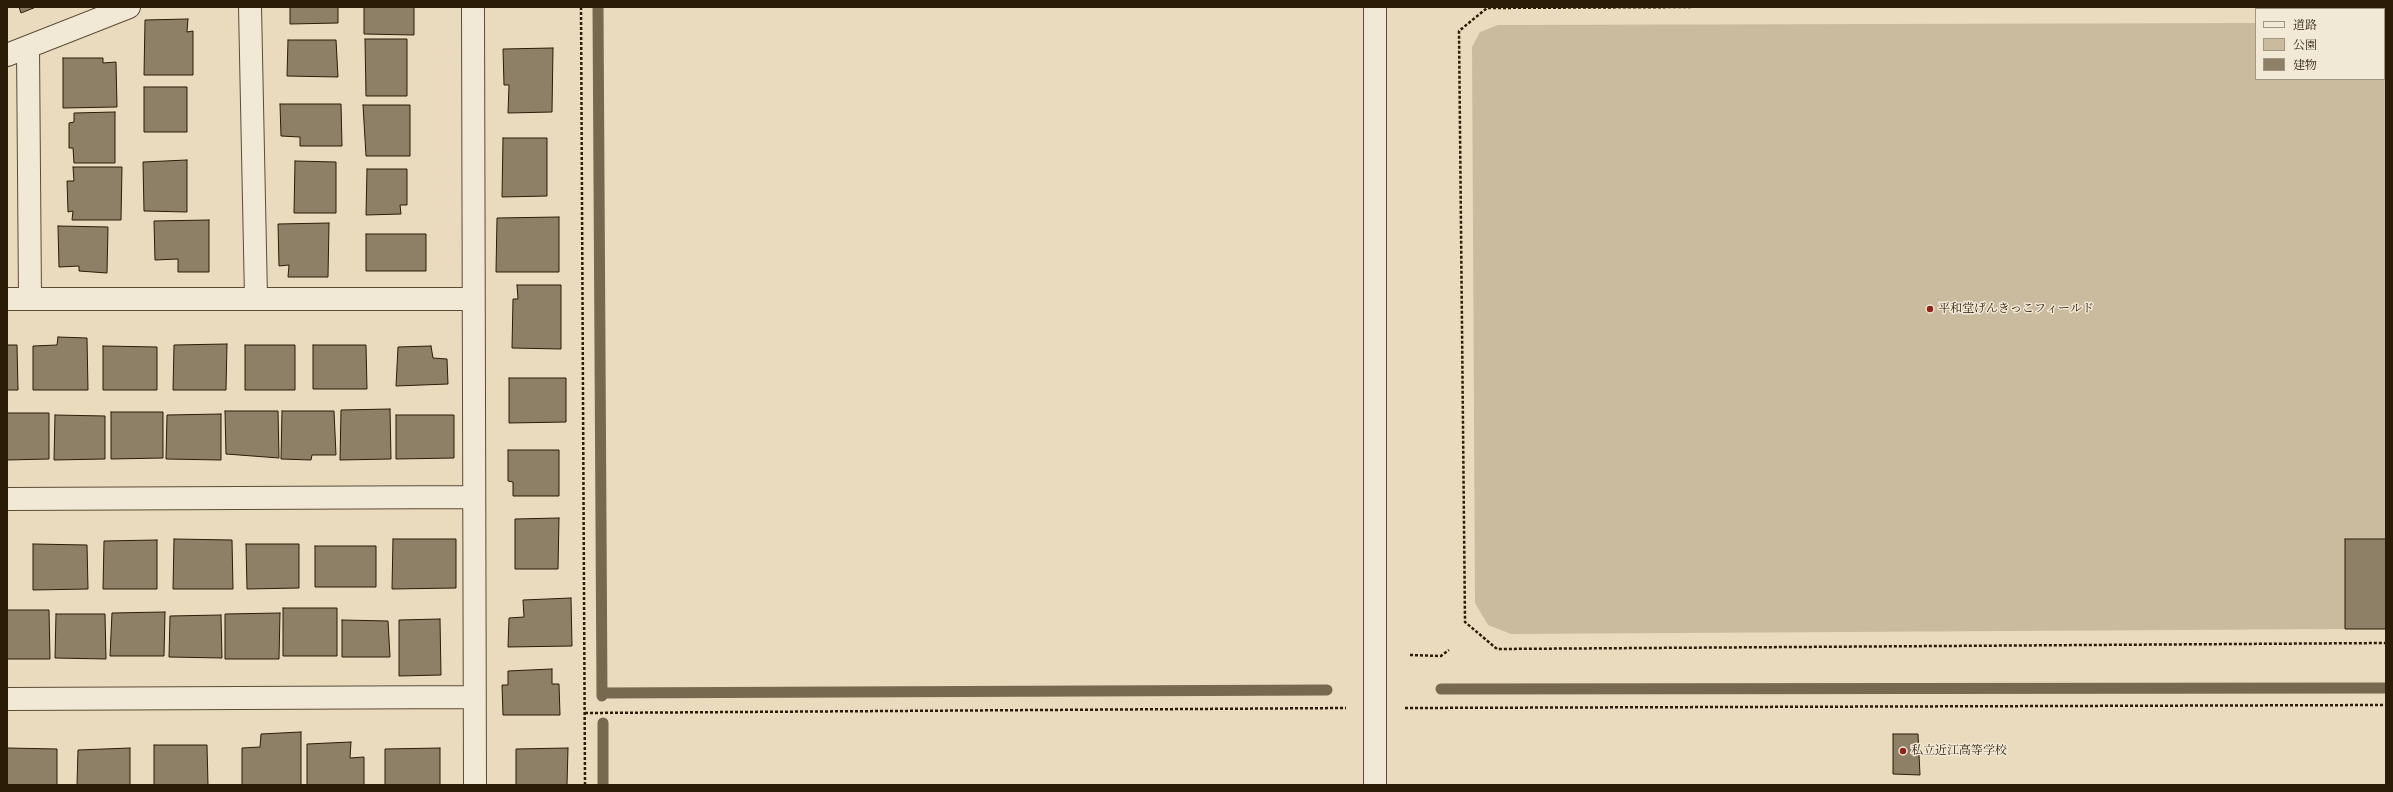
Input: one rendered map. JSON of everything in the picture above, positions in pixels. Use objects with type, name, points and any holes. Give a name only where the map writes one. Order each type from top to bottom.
[{"type":"street","points":[[7,55],[129,7]]},
{"type":"street","points":[[250,7],[256,298]]},
{"type":"street","points":[[473,7],[475,785]]},
{"type":"street","points":[[1374,7],[1375,785]]},
{"type":"street","points":[[28,47],[30,299]]},
{"type":"street","points":[[7,299],[473,299]]},
{"type":"street","points":[[7,499],[474,497]]},
{"type":"street","points":[[7,699],[474,698]]},
{"type":"path","points":[[581,7],[585,785]]},
{"type":"path","points":[[1691,7],[1487,8],[1459,31],[1465,622],[1497,649],[2386,643]]},
{"type":"path","points":[[1410,654],[1441,656],[1449,650]]},
{"type":"path","points":[[584,713],[1375,708],[2386,705]]},
{"type":"green space","name":"平和堂げんきっこフィールド","points":[[2255,23],[2255,80],[2385,80],[2386,47],[2386,539],[2346,540],[2345,629],[1511,634],[1488,625],[1475,603],[1472,47],[1480,32],[1498,25]]},
{"type":"building","points":[[19,7],[36,7],[21,13]]},
{"type":"building","points":[[290,7],[338,7],[338,23],[290,24]]},
{"type":"building","points":[[364,7],[414,7],[414,35],[364,34]]},
{"type":"building","points":[[188,19],[187,32],[193,31],[193,75],[144,75],[145,20]]},
{"type":"building","points":[[365,39],[407,39],[407,96],[366,96]]},
{"type":"building","points":[[288,40],[336,40],[338,77],[287,76]]},
{"type":"building","points":[[553,48],[552,112],[508,113],[509,85],[504,85],[503,49]]},
{"type":"building","points":[[63,58],[103,58],[103,63],[116,62],[117,107],[63,108]]},
{"type":"building","points":[[144,87],[187,87],[187,132],[144,132]]},
{"type":"building","points":[[280,104],[341,104],[342,146],[300,146],[300,137],[281,136]]},
{"type":"building","points":[[363,105],[410,105],[410,156],[366,156]]},
{"type":"building","points":[[115,112],[115,163],[74,163],[73,148],[69,148],[69,123],[74,122],[74,113]]},
{"type":"building","points":[[503,138],[547,138],[547,196],[502,197]]},
{"type":"building","points":[[187,160],[187,212],[144,211],[143,162]]},
{"type":"building","points":[[295,161],[336,162],[336,213],[294,213]]},
{"type":"building","points":[[73,167],[122,167],[121,220],[72,220],[73,211],[68,212],[67,181],[74,181]]},
{"type":"building","points":[[367,169],[407,169],[407,205],[400,205],[401,214],[366,215]]},
{"type":"building","points":[[559,217],[559,272],[496,272],[497,218]]},
{"type":"building","points":[[209,220],[209,272],[178,272],[178,259],[155,260],[154,221]]},
{"type":"building","points":[[329,223],[328,277],[288,277],[289,265],[279,266],[278,224]]},
{"type":"building","points":[[58,226],[108,227],[107,273],[79,271],[79,266],[59,267]]},
{"type":"building","points":[[366,234],[426,234],[426,271],[366,271]]},
{"type":"building","points":[[517,285],[561,285],[561,349],[512,348],[513,299],[518,299]]},
{"type":"building","points":[[58,337],[87,338],[88,390],[33,390],[33,346],[57,345]]},
{"type":"building","points":[[227,344],[226,390],[173,390],[174,345]]},
{"type":"building","points":[[7,345],[17,345],[18,390],[7,390]]},
{"type":"building","points":[[245,345],[295,345],[295,390],[245,390]]},
{"type":"building","points":[[313,345],[366,345],[367,389],[313,389]]},
{"type":"building","points":[[103,346],[157,347],[157,390],[103,390]]},
{"type":"building","points":[[431,346],[433,358],[447,359],[448,384],[396,386],[398,347]]},
{"type":"building","points":[[509,378],[566,378],[566,422],[509,423]]},
{"type":"building","points":[[390,409],[391,459],[340,460],[341,410]]},
{"type":"building","points":[[225,411],[278,411],[279,458],[226,454]]},
{"type":"building","points":[[282,411],[334,411],[336,455],[312,455],[311,460],[281,459]]},
{"type":"building","points":[[111,412],[163,412],[163,458],[111,459]]},
{"type":"building","points":[[7,413],[49,413],[49,459],[7,460]]},
{"type":"building","points":[[221,414],[221,460],[166,459],[167,415]]},
{"type":"building","points":[[55,415],[105,416],[105,459],[54,460]]},
{"type":"building","points":[[396,415],[454,415],[454,458],[396,459]]},
{"type":"building","points":[[508,450],[559,450],[559,496],[513,496],[513,482],[508,481]]},
{"type":"building","points":[[559,518],[558,569],[515,569],[515,519]]},
{"type":"building","points":[[174,539],[232,540],[233,589],[173,589]]},
{"type":"building","points":[[393,539],[456,539],[456,588],[392,589]]},
{"type":"building","points":[[2345,539],[2386,539],[2386,629],[2345,629]]},
{"type":"building","points":[[157,540],[157,589],[103,589],[104,541]]},
{"type":"building","points":[[33,544],[87,545],[88,589],[33,590]]},
{"type":"building","points":[[246,544],[299,544],[299,588],[247,589]]},
{"type":"building","points":[[315,546],[376,546],[376,587],[315,587]]},
{"type":"building","points":[[571,598],[572,646],[508,647],[509,618],[524,617],[523,600]]},
{"type":"building","points":[[283,608],[337,608],[337,656],[283,656]]},
{"type":"building","points":[[7,610],[49,610],[50,659],[7,659]]},
{"type":"building","points":[[165,612],[164,656],[110,656],[112,613]]},
{"type":"building","points":[[280,613],[279,659],[225,659],[225,614]]},
{"type":"building","points":[[56,614],[105,614],[106,659],[55,658]]},
{"type":"building","points":[[221,615],[222,658],[169,657],[170,616]]},
{"type":"building","points":[[440,619],[441,675],[399,676],[399,620]]},
{"type":"building","points":[[342,620],[388,621],[390,657],[342,657]]},
{"type":"building","points":[[552,669],[552,684],[559,684],[560,715],[503,715],[502,685],[508,685],[508,671]]},
{"type":"building","points":[[301,732],[301,785],[242,785],[242,748],[260,747],[261,734]]},
{"type":"building","points":[[1893,734],[1918,734],[1920,775],[1893,774]]},
{"type":"building","points":[[351,742],[350,758],[364,757],[364,785],[307,785],[307,744]]},
{"type":"building","points":[[154,745],[207,745],[208,785],[154,785]]},
{"type":"building","points":[[7,748],[57,749],[57,785],[7,785]]},
{"type":"building","points":[[130,748],[130,785],[77,785],[78,750]]},
{"type":"building","points":[[440,748],[440,785],[385,785],[385,749]]},
{"type":"building","points":[[568,748],[567,785],[516,785],[516,749]]},
{"type":"waterway","points":[[598,7],[602,696]]},
{"type":"waterway","points":[[1441,689],[2386,688]]},
{"type":"waterway","points":[[602,693],[1327,690]]},
{"type":"waterway","points":[[603,723],[603,785]]},
{"type":"place","name":"平和堂げんきっこフィールド","points":[[1930,309]]},
{"type":"place","name":"私立近江高等学校","points":[[1903,751]]}]
